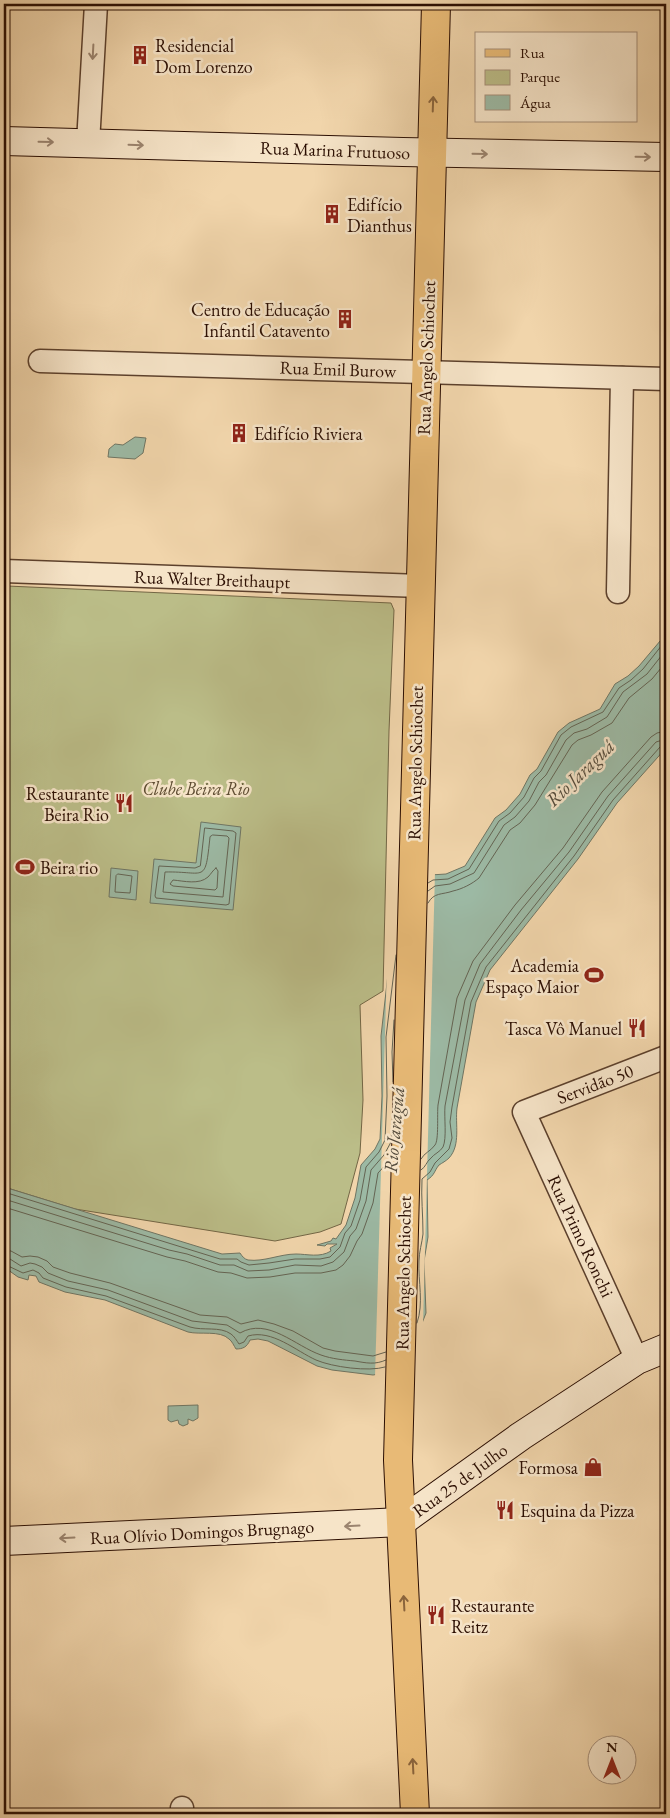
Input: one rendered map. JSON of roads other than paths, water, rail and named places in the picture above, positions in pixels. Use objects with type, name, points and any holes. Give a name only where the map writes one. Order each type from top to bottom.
[{"type":"main road","name":"Rua Angelo Schiochet","points":[[401,1522],[398,1450],[436,4]]},
{"type":"main road","name":"Rua Marina Frutuoso","points":[[4,141],[432,153],[666,157]]},
{"type":"main road","name":"Rua 25 de Julho","points":[[415,1814],[401,1522],[522,1436],[638,1360],[666,1348]]},
{"type":"main road","name":"Rua Olívio Domingos Brugnago","points":[[4,1541],[401,1522]]},
{"type":"street","points":[[88,144],[96,4]]},
{"type":"street","name":"Rua Emil Burow","points":[[40,361],[666,379]]},
{"type":"street","points":[[618,592],[622,378]]},
{"type":"street","name":"Rua Walter Breithaupt","points":[[4,571],[420,586]]},
{"type":"street","name":"Servidão 50","points":[[524,1112],[666,1057]]},
{"type":"street","name":"Rua Primo Ronchi","points":[[524,1112],[638,1360]]},
{"type":"water","points":[[135,437],[146,438],[143,453],[135,459],[108,457],[109,449],[115,444],[123,445]]},
{"type":"water","name":"Rio Jaraguá","points":[[666,634],[666,748],[617,803],[578,859],[490,970],[476,1002],[457,1108],[455,1147],[449,1158],[439,1165],[433,1175],[427,1180],[428,1237],[424,1261],[426,1313],[410,1354],[385,1373],[373,1375],[332,1370],[317,1366],[268,1341],[250,1340],[241,1349],[236,1349],[225,1336],[188,1332],[105,1300],[65,1292],[39,1282],[36,1276],[29,1275],[28,1280],[18,1277],[4,1267],[4,1187],[222,1254],[240,1253],[248,1260],[260,1260],[290,1254],[318,1255],[331,1251],[330,1248],[337,1244],[317,1245],[331,1241],[333,1238],[336,1239],[346,1225],[355,1198],[361,1165],[375,1149],[380,1139],[382,1096],[381,1036],[389,965],[430,875],[446,874],[465,866],[495,818],[506,810],[520,794],[558,732],[569,723],[600,709],[615,684],[639,666]]},
{"type":"water","points":[[201,822],[241,827],[233,910],[150,903],[154,859],[196,863]]},
{"type":"water","points":[[111,868],[138,871],[136,900],[109,897]]},
{"type":"water","points":[[198,1405],[198,1418],[193,1421],[188,1419],[188,1424],[183,1426],[179,1424],[178,1420],[171,1422],[168,1420],[168,1406]]},
{"type":"place","name":"Residencial Dom Lorenzo","points":[[140,55]]},
{"type":"place","name":"Edifício Dianthus","points":[[332,214]]},
{"type":"place","name":"Centro de Educação Infantil Catavento","points":[[345,319]]},
{"type":"place","name":"Edifício Riviera","points":[[239,433]]},
{"type":"place","name":"Restaurante Beira Rio","points":[[124,803]]},
{"type":"place","name":"Beira rio","points":[[25,867]]},
{"type":"place","name":"Academia Espaço Maior","points":[[594,975]]},
{"type":"place","name":"Tasca Vô Manuel","points":[[637,1028]]},
{"type":"place","name":"Formosa","points":[[593,1467]]},
{"type":"place","name":"Esquina da Pizza","points":[[505,1510]]},
{"type":"place","name":"Restaurante Reitz","points":[[436,1615]]},
{"type":"park label","name":"Clube Beira Rio","points":[[196,788]]}]
